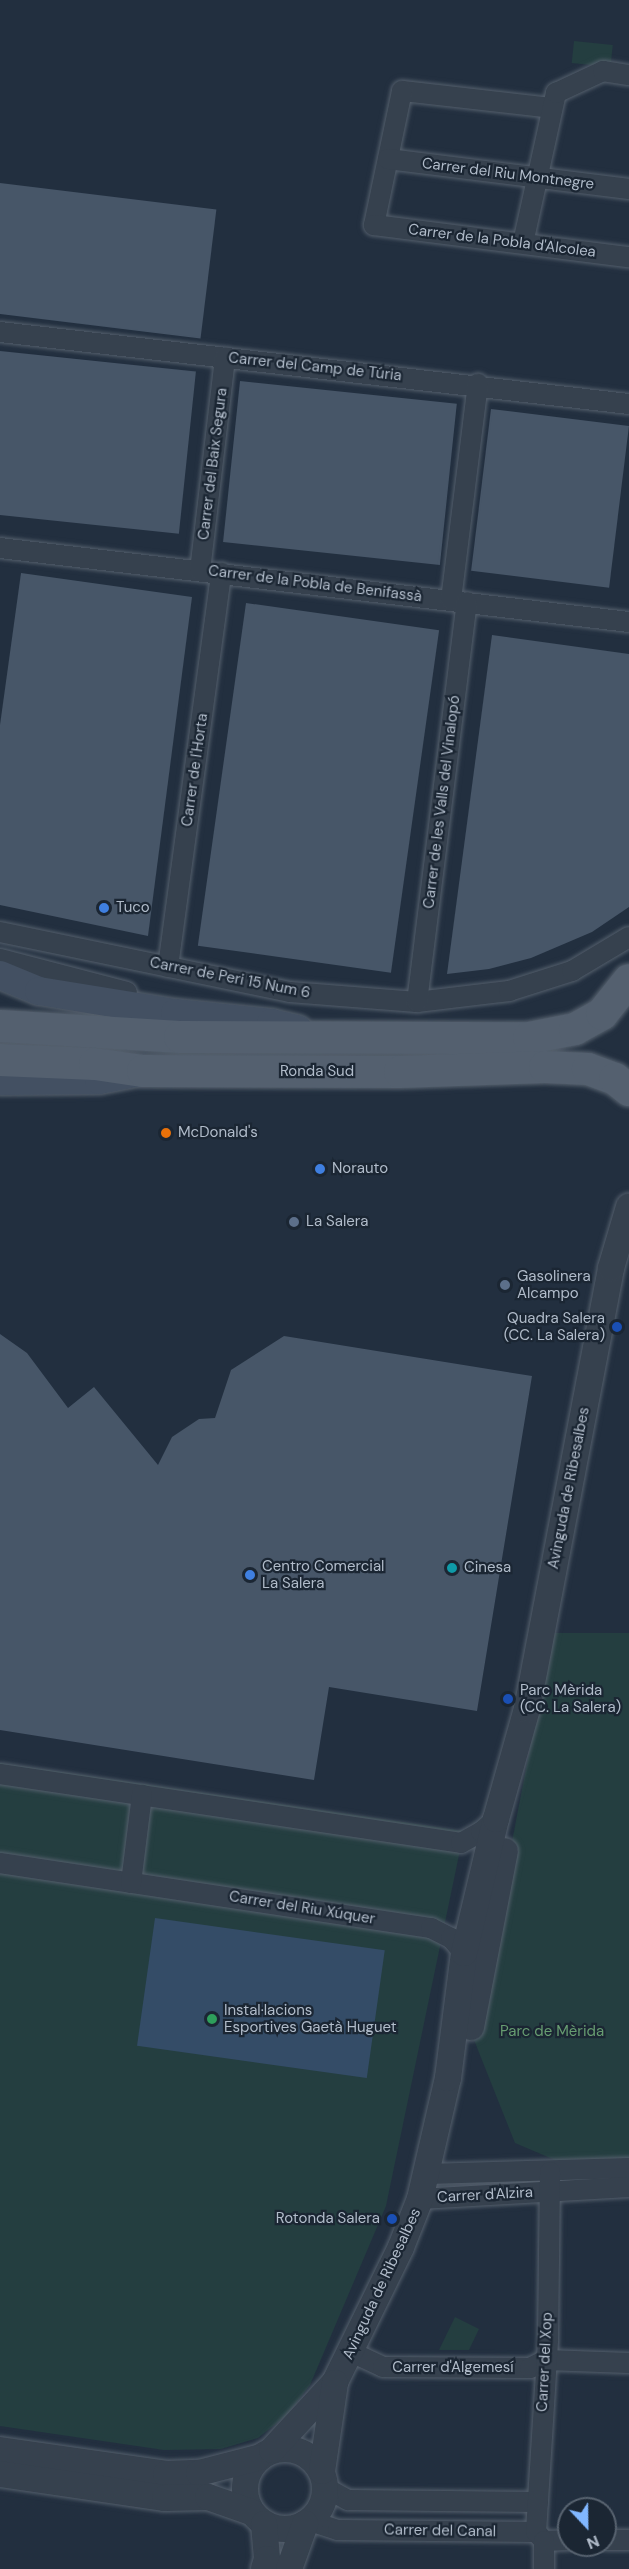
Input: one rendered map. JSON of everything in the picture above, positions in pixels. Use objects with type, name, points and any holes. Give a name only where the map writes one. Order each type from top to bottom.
[{"type":"main road","points":[[0,975],[39,991],[175,1013],[204,1014],[271,1023],[327,1036]]},
{"type":"main road","points":[[0,1026],[180,1037],[529,1038],[575,1029],[602,1014],[629,980]]},
{"type":"main road","name":"Ronda Sud","points":[[0,1060],[95,1064],[143,1071],[400,1072],[545,1066],[588,1069],[615,1078],[629,1090]]},
{"type":"main road","points":[[0,1081],[99,1080],[143,1071]]},
{"type":"street","points":[[523,243],[556,93],[603,71],[629,75]]},
{"type":"street","points":[[388,159],[402,91],[552,108]]},
{"type":"street","name":"Carrer del Riu Montnegre","points":[[388,159],[629,189]]},
{"type":"street","name":"Carrer de la Pobla d'Alcolea","points":[[388,159],[374,225],[629,257]]},
{"type":"street","name":"Carrer del Camp de Túria","points":[[0,332],[478,384],[629,404]]},
{"type":"street","name":"Carrer del Baix Segura","points":[[200,571],[225,357]]},
{"type":"street","name":"Carrer de les Valls del Vinalopó","points":[[417,1002],[459,601],[478,384]]},
{"type":"street","name":"Carrer de la Pobla de Benifassà","points":[[0,548],[629,622]]},
{"type":"street","name":"Carrer de l'Horta","points":[[168,967],[221,573]]},
{"type":"street","name":"Carrer de Peri 15 Num 6","points":[[0,932],[290,992],[417,1002],[509,991],[572,971],[629,937]]},
{"type":"street","points":[[0,959],[76,981],[176,1004],[204,1014]]},
{"type":"street","name":"Avinguda de Ribesalbes","points":[[264,2454],[335,2382],[351,2352],[401,2247],[420,2199],[448,2078],[469,2033],[474,1959],[487,1841],[527,1708],[611,1268],[629,1207]]},
{"type":"street","name":"Avinguda de Ribesalbes","points":[[611,1268],[629,1234]]},
{"type":"street","name":"Avinguda de Ribesalbes","points":[[474,1959],[523,1759],[527,1708]]},
{"type":"street","points":[[0,1774],[461,1843],[487,1841]]},
{"type":"street","points":[[131,1883],[142,1795]]},
{"type":"street","points":[[461,1843],[487,1841]]},
{"type":"street","name":"Carrer del Riu Xúquer","points":[[0,1863],[431,1928],[451,1938],[474,1959]]},
{"type":"street","name":"Carrer d'Alzira","points":[[427,2174],[629,2168]]},
{"type":"street","name":"Carrer d'Alzira","points":[[550,2172],[550,2192]]},
{"type":"street","name":"Carrer d'Alzira","points":[[420,2199],[629,2187]]},
{"type":"street","name":"Carrer del Xop","points":[[544,2569],[538,2502],[546,2360],[550,2192]]},
{"type":"street","name":"Carrer d'Algemesí","points":[[351,2352],[383,2367],[530,2368],[546,2360],[629,2363]]},
{"type":"street","name":"Avinguda de Ribesalbes","points":[[324,2480],[326,2431],[335,2382]]},
{"type":"street","points":[[0,2450],[166,2474],[199,2473],[291,2448],[309,2456],[324,2480],[321,2506],[308,2523],[289,2569]]},
{"type":"street","points":[[264,2454],[244,2484],[257,2518],[267,2559],[264,2569]]},
{"type":"street","points":[[0,2474],[165,2498],[208,2497],[285,2530],[308,2523]]},
{"type":"street","name":"Carrer del Canal","points":[[324,2480],[348,2500],[538,2502]]},
{"type":"street","name":"Carrer del Canal","points":[[308,2523],[338,2530],[557,2538]]},
{"type":"green space","points":[[574,41],[613,45],[610,67],[572,63]]},
{"type":"green space","name":"Parc de Mèrida","points":[[552,1633],[629,1633],[629,2161],[562,2163],[515,2143],[474,2040]]},
{"type":"green space","name":"Instal·lacions Esportives Gaetà Huguet","points":[[0,1763],[464,1831],[386,2206],[310,2385],[287,2415],[258,2438],[221,2449],[164,2450],[0,2426]]},
{"type":"green space","points":[[455,2317],[479,2329],[469,2350],[439,2350]]},
{"type":"water","points":[[155,1918],[385,1950],[367,2078],[137,2046]]},
{"type":"building","points":[[0,183],[216,210],[201,339],[0,314]]},
{"type":"building","points":[[0,351],[196,372],[179,534],[0,515]]},
{"type":"building","points":[[240,381],[457,404],[440,565],[223,542]]},
{"type":"building","points":[[491,409],[629,426],[609,588],[471,571]]},
{"type":"building","points":[[21,573],[192,597],[148,936],[0,905],[0,725]]},
{"type":"building","points":[[246,603],[439,630],[391,973],[198,946]]},
{"type":"building","points":[[492,635],[629,654],[629,907],[592,932],[531,958],[489,969],[447,974]]},
{"type":"building","name":"Centro Comercial La Salera","points":[[0,1334],[27,1353],[68,1408],[94,1387],[158,1465],[172,1437],[199,1419],[215,1418],[231,1370],[284,1336],[532,1376],[477,1711],[329,1687],[314,1780],[0,1730]]},
{"type":"place","name":"Tuco","points":[[104,908]]},
{"type":"place","name":"McDonald's","points":[[166,1133]]},
{"type":"place","name":"Norauto","points":[[320,1169]]},
{"type":"place","name":"La Salera","points":[[294,1222]]},
{"type":"place","name":"Gasolinera Alcampo","points":[[505,1285]]},
{"type":"place","name":"Quadra Salera (CC. La Salera)","points":[[617,1327]]},
{"type":"place","name":"Cinesa","points":[[452,1568]]},
{"type":"place","name":"Centro Comercial La Salera","points":[[250,1575]]},
{"type":"place","name":"Parc Mèrida (CC. La Salera)","points":[[508,1699]]},
{"type":"place","name":"Instal·lacions Esportives Gaetà Huguet","points":[[212,2019]]},
{"type":"place","name":"Rotonda Salera","points":[[392,2219]]}]
